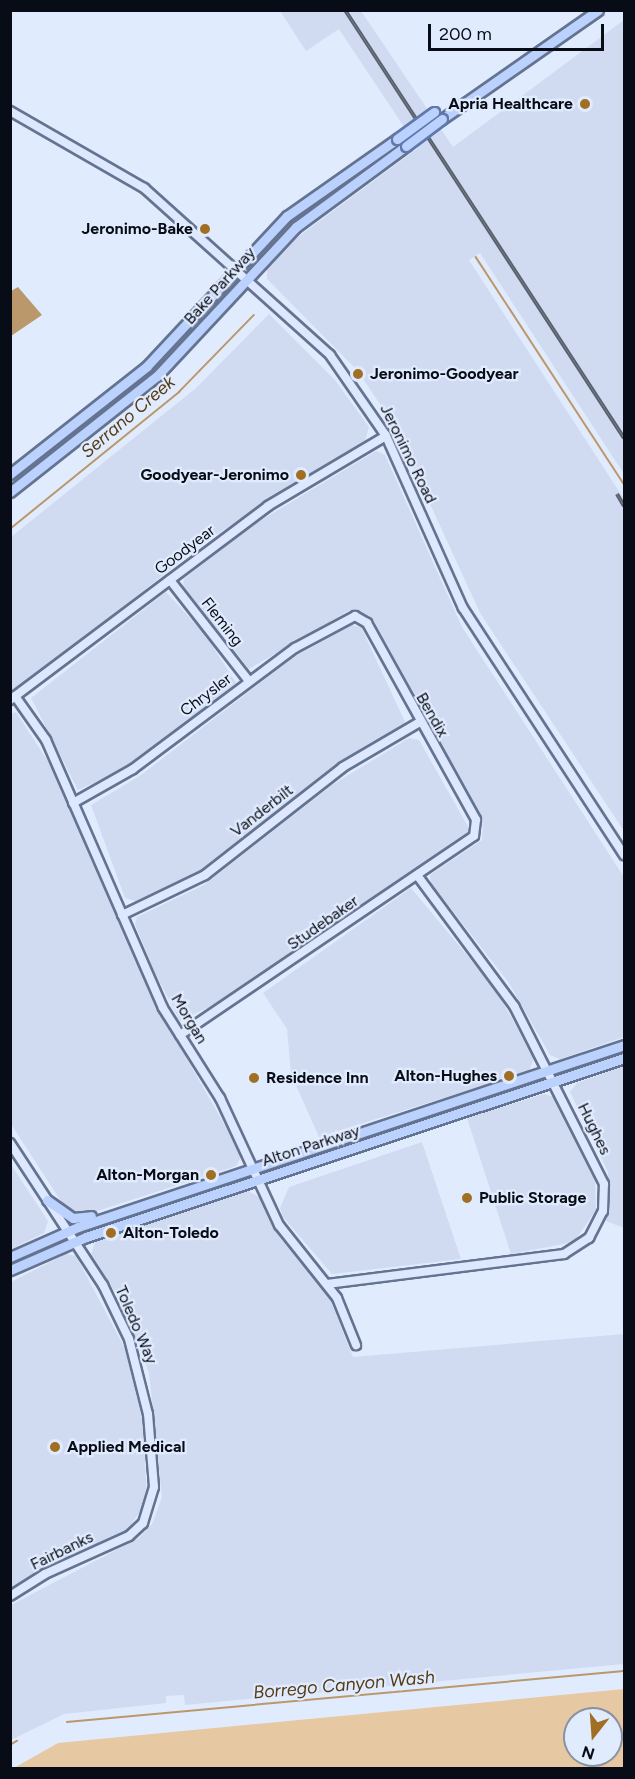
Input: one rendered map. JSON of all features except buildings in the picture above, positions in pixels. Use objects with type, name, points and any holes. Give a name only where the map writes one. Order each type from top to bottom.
[{"type":"main road","name":"Bake Parkway","points":[[10,492],[157,376],[247,276],[296,227],[442,119],[455,105],[598,10]]},
{"type":"main road","name":"Bake Parkway","points":[[10,474],[147,366],[237,266],[287,216],[434,112],[455,105]]},
{"type":"main road","name":"Alton Parkway","points":[[10,1257],[67,1231],[624,1045]]},
{"type":"main road","name":"Alton Parkway","points":[[10,1270],[75,1241],[624,1058]]},
{"type":"main road","points":[[47,1200],[80,1219],[125,1211]]},
{"type":"street","name":"Jeronimo Road","points":[[10,111],[132,179],[237,266],[330,354],[386,436],[463,608],[624,855]]},
{"type":"street","name":"Goodyear","points":[[13,698],[280,498],[386,436]]},
{"type":"street","name":"Fleming","points":[[170,580],[249,681]]},
{"type":"street","name":"Chrysler","points":[[73,803],[133,769],[296,648],[360,617]]},
{"type":"street","name":"Bendix","points":[[360,617],[478,828]]},
{"type":"street","name":"Morgan","points":[[13,698],[46,740],[122,915],[180,1035],[220,1098],[279,1225],[327,1284],[356,1345]]},
{"type":"street","name":"Vanderbilt","points":[[122,915],[190,885],[343,767],[418,723]]},
{"type":"street","name":"Studebaker","points":[[180,1035],[417,875],[478,828]]},
{"type":"street","name":"Hughes","points":[[327,1284],[547,1258],[582,1245],[598,1225],[604,1184],[554,1082],[506,993],[417,875]]},
{"type":"street","name":"Toledo Way","points":[[10,1143],[75,1241],[117,1312],[141,1377],[154,1487],[143,1523],[129,1536]]},
{"type":"street","name":"Fairbanks","points":[[10,1596],[45,1574],[129,1536]]},
{"type":"shaded area","points":[[280,11],[361,11],[453,147],[624,20],[624,474],[480,253],[469,260],[624,499],[624,831],[480,613],[393,423],[356,369],[267,279],[267,268],[294,240],[418,148],[339,29],[306,51]]},
{"type":"shaded area","points":[[18,287],[42,315],[11,336],[11,291]]},
{"type":"shaded area","points":[[269,314],[335,380],[369,427],[365,441],[209,539],[11,695],[11,537],[196,388]]},
{"type":"shaded area","points":[[376,451],[385,455],[462,627],[624,877],[624,1037],[560,1059],[550,1055],[509,983],[431,883],[430,875],[482,840],[483,820],[373,619],[350,610],[249,669],[183,586],[184,579],[253,525]]},
{"type":"shaded area","points":[[166,592],[205,634],[236,683],[127,768],[78,790],[31,698]]},
{"type":"shaded area","points":[[352,625],[361,627],[406,724],[338,765],[191,877],[136,901],[125,898],[91,805],[141,775],[294,657]]},
{"type":"shaded area","points":[[16,712],[54,771],[154,1002],[242,1155],[236,1166],[85,1215],[64,1206],[11,1124],[10,714]]},
{"type":"shaded area","points":[[409,738],[419,740],[470,830],[238,993],[180,1021],[154,971],[135,924],[137,917],[204,885],[332,785]]},
{"type":"shaded area","points":[[411,888],[496,990],[534,1058],[529,1071],[319,1137],[291,1074],[287,1029],[263,993]]},
{"type":"shaded area","points":[[624,1066],[624,1228],[606,1221],[608,1172],[570,1092],[577,1083]]},
{"type":"shaded area","points":[[544,1094],[554,1097],[595,1181],[596,1210],[574,1242],[511,1254],[467,1118]]},
{"type":"shaded area","points":[[422,1142],[461,1259],[332,1274],[283,1217],[280,1208],[289,1187]]},
{"type":"shaded area","points":[[10,1163],[48,1221],[44,1233],[11,1249]]},
{"type":"shaded area","points":[[248,1191],[259,1197],[280,1238],[328,1294],[353,1357],[624,1334],[624,1664],[185,1705],[184,1695],[166,1696],[166,1703],[64,1714],[11,1740],[11,1605],[139,1538],[152,1524],[162,1497],[149,1373],[120,1299],[91,1255],[95,1242]]},
{"type":"shaded area","points":[[66,1254],[76,1256],[131,1360],[143,1420],[147,1501],[126,1532],[11,1590],[11,1282]]},
{"type":"shaded area","points":[[624,1689],[624,1768],[14,1768],[58,1743]]},
{"type":"waterway","name":"Serrano Creek","points":[[476,257],[624,484]]},
{"type":"waterway","name":"Serrano Creek","points":[[10,529],[179,392],[254,315]]},
{"type":"waterway","name":"Borrego Canyon Wash","points":[[67,1722],[624,1671]]},
{"type":"waterway","name":"Borrego Canyon Wash","points":[[10,1745],[17,1741]]},
{"type":"railway","points":[[345,10],[624,438]]},
{"type":"railway","points":[[617,494],[624,506]]},
{"type":"place","name":"Apria Healthcare","points":[[585,104]]},
{"type":"place","name":"Jeronimo-Bake","points":[[205,229]]},
{"type":"place","name":"Jeronimo-Goodyear","points":[[358,374]]},
{"type":"place","name":"Goodyear-Jeronimo","points":[[301,475]]},
{"type":"place","name":"Alton-Hughes","points":[[509,1076]]},
{"type":"place","name":"Residence Inn","points":[[254,1078]]},
{"type":"place","name":"Alton-Morgan","points":[[211,1175]]},
{"type":"place","name":"Public Storage","points":[[467,1198]]},
{"type":"place","name":"Alton-Toledo","points":[[111,1233]]},
{"type":"place","name":"Applied Medical","points":[[55,1447]]}]
